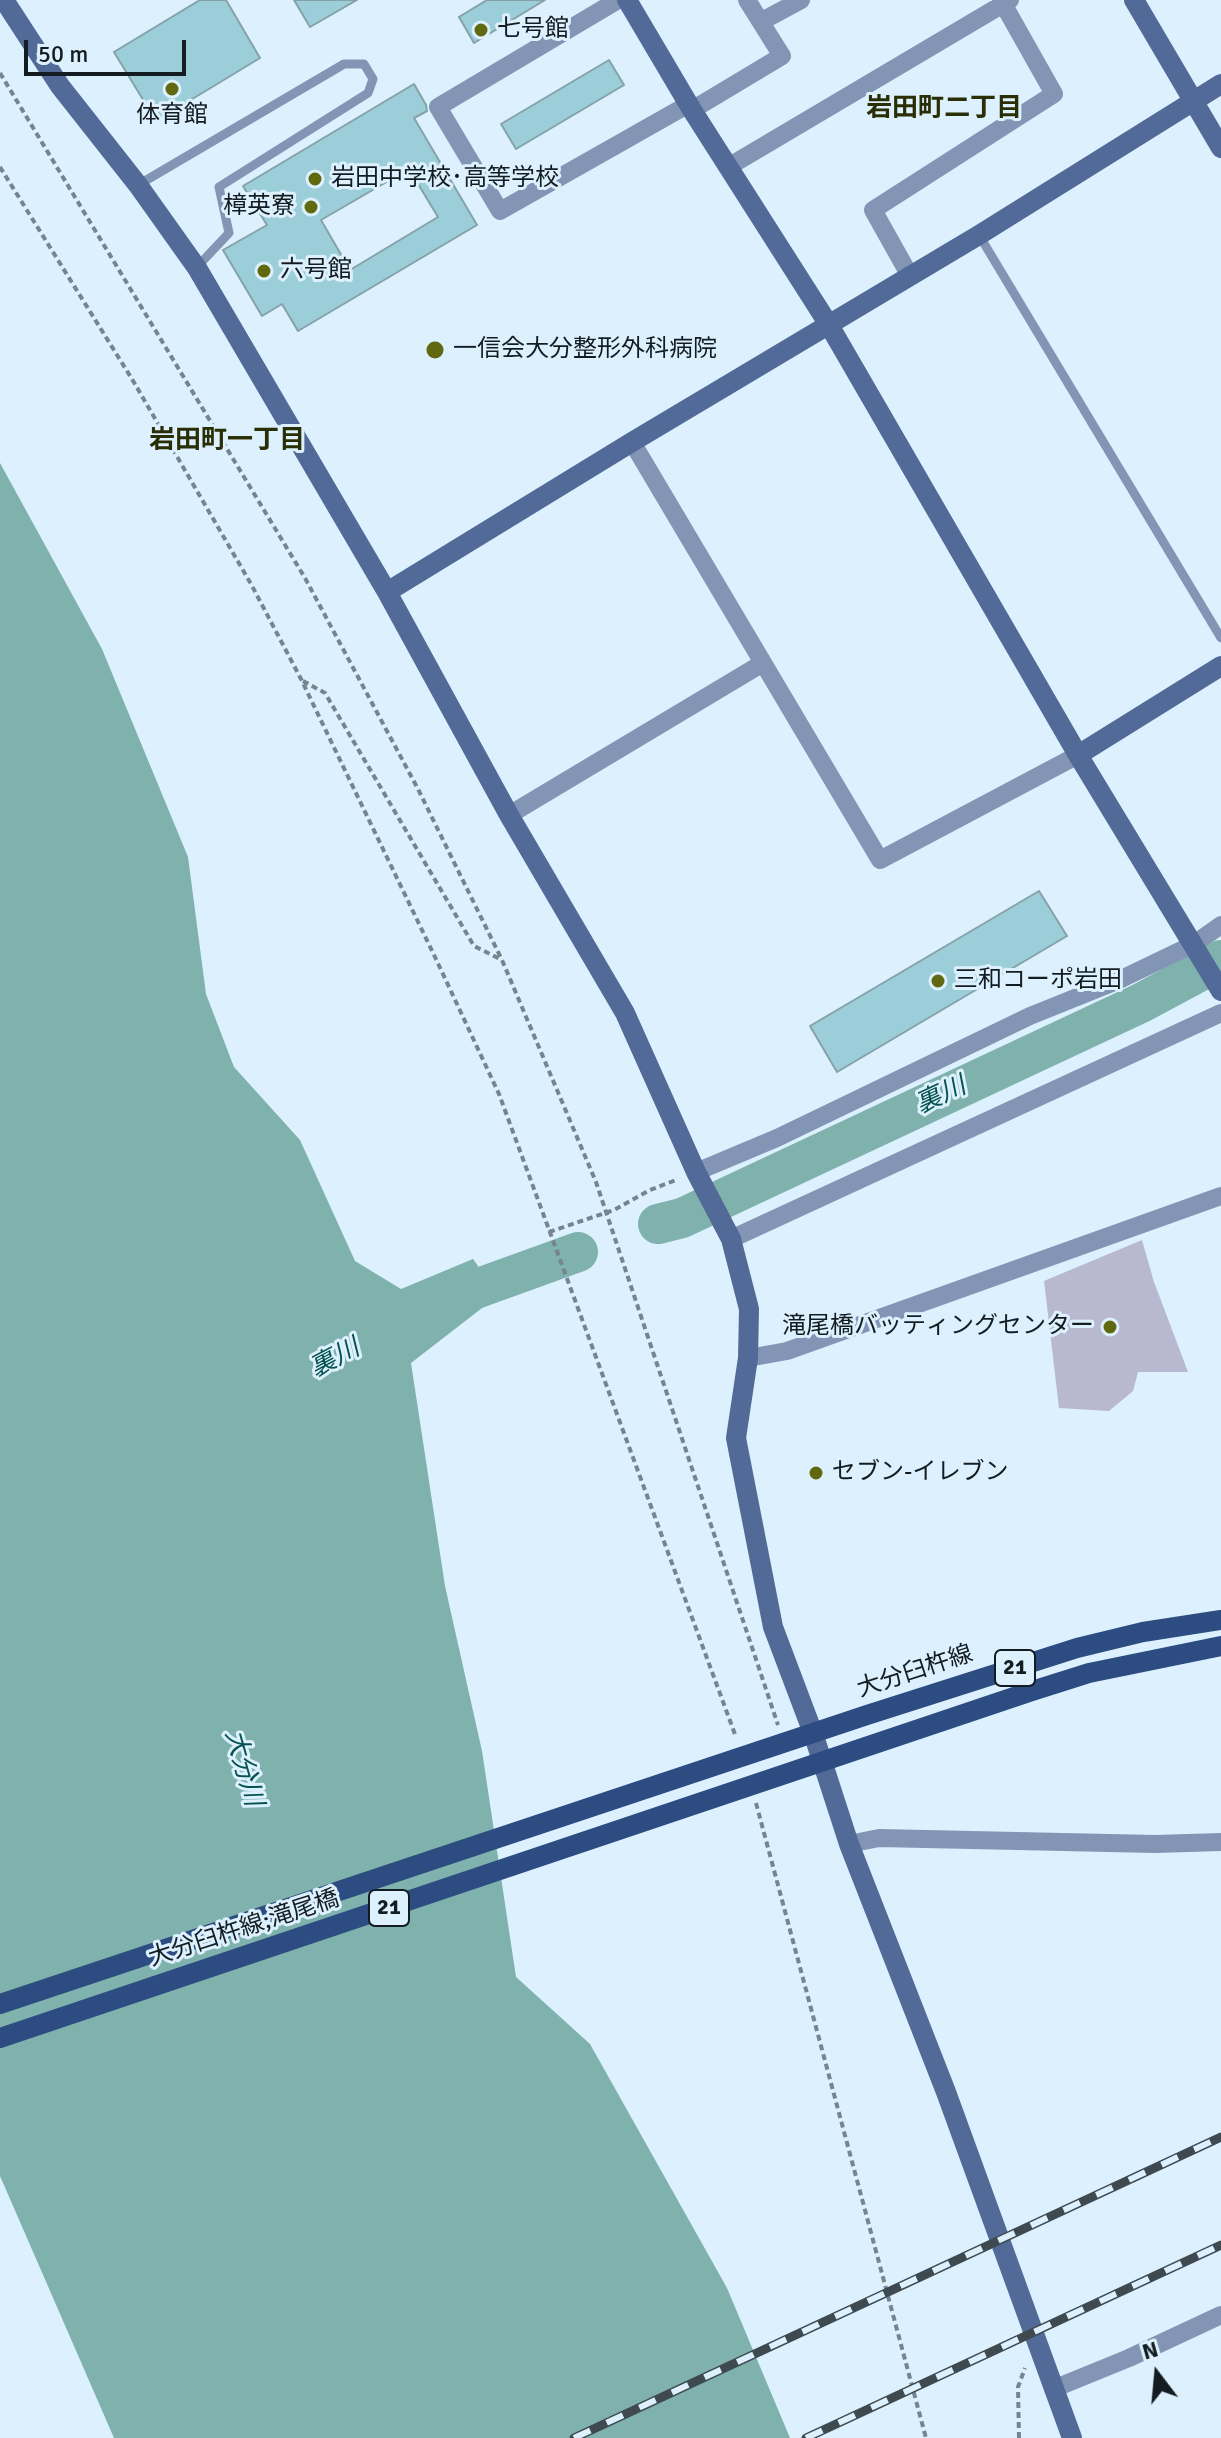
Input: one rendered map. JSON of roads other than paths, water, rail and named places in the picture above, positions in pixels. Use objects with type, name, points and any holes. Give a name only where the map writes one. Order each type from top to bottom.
[{"type":"main road","name":"大分臼杵線","points":[[813,1733],[1077,1648],[1143,1632],[1221,1620]]},
{"type":"main road","name":"21","points":[[822,1764],[1089,1673],[1221,1646]]},
{"type":"main road","name":"大分臼杵線;滝尾橋","points":[[0,2004],[813,1733]]},
{"type":"main road","name":"大分臼杵線;滝尾橋","points":[[0,2038],[822,1764]]},
{"type":"street","points":[[4,0],[60,86],[138,185],[197,268],[387,592],[509,815],[625,1013],[698,1177],[731,1239],[749,1309],[748,1358],[736,1438],[773,1627],[813,1733],[849,1844],[946,2092],[1072,2438]]},
{"type":"street","points":[[618,0],[438,107],[500,211],[782,56],[747,0]]},
{"type":"street","points":[[627,0],[829,325],[1078,755],[1221,991]]},
{"type":"street","points":[[762,21],[801,0]]},
{"type":"street","points":[[1134,0],[1221,148]]},
{"type":"street","points":[[728,167],[1005,1],[1054,94],[873,210],[910,276]]},
{"type":"street","points":[[387,592],[979,235],[1221,84]]},
{"type":"street","points":[[632,442],[880,860],[1078,755],[1221,666]]},
{"type":"street","points":[[509,815],[763,663]]},
{"type":"street","points":[[698,1177],[1030,1016],[1196,949],[1221,925]]},
{"type":"street","points":[[731,1239],[1221,1013]]},
{"type":"street","points":[[748,1358],[787,1351],[1221,1196]]},
{"type":"street","points":[[849,1844],[879,1838],[1155,1844],[1221,1842]]},
{"type":"street","points":[[1053,2389],[1221,2315]]},
{"type":"lane","points":[[138,185],[344,64],[364,64],[373,79],[368,93],[219,187],[229,233],[197,268]]},
{"type":"lane","points":[[979,235],[1221,638]]},
{"type":"water","name":"大分川","points":[[0,463],[102,649],[188,857],[206,994],[234,1067],[300,1140],[355,1261],[401,1289],[473,1259],[495,1298],[411,1363],[445,1586],[482,1751],[516,1977],[590,2044],[727,2288],[790,2438],[114,2438],[0,2176]]},
{"type":"waterway","name":"裏川","points":[[658,1224],[682,1218],[1141,1003],[1221,960]]},
{"type":"waterway","name":"裏川","points":[[437,1303],[578,1252]]},
{"type":"railway","points":[[574,2438],[1221,2137]]},
{"type":"railway","points":[[806,2438],[1221,2245]]},
{"type":"place","name":"七号館","points":[[481,30]]},
{"type":"place","name":"体育館","points":[[172,89]]},
{"type":"place","name":"岩田中学校･高等学校","points":[[315,179]]},
{"type":"place","name":"樟英寮","points":[[311,207]]},
{"type":"place","name":"六号館","points":[[264,271]]},
{"type":"place","name":"一信会大分整形外科病院","points":[[435,350]]},
{"type":"place","name":"三和コーポ岩田","points":[[938,981]]},
{"type":"place","name":"滝尾橋バッティングセンター","points":[[1110,1327]]},
{"type":"place","name":"セブン-イレブン","points":[[816,1473]]},
{"type":"district","name":"岩田町二丁目","points":[[944,109]]},
{"type":"district","name":"岩田町一丁目","points":[[227,441]]}]
